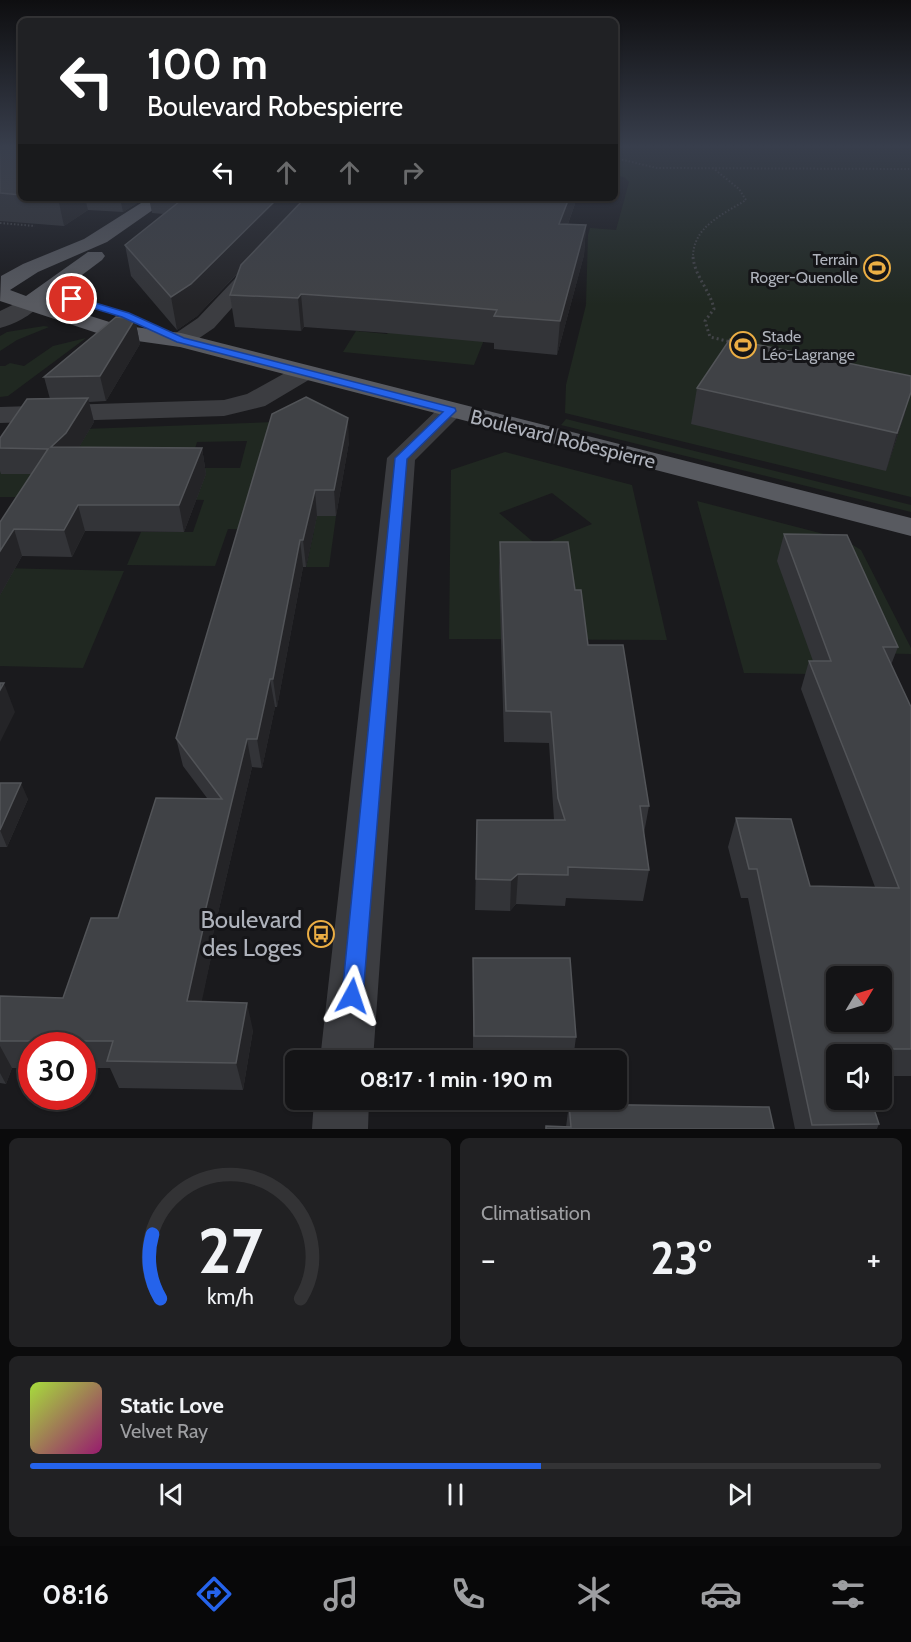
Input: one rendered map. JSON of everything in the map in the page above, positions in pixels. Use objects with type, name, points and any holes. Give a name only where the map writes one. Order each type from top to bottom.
[{"type":"main road","points":[[3,283],[123,225],[156,201]]},
{"type":"main road","points":[[29,304],[94,257],[123,225]]},
{"type":"main road","name":"Boulevard Robespierre","points":[[3,283],[48,291],[126,315],[181,340]]},
{"type":"main road","name":"Boulevard Robespierre","points":[[3,283],[29,304],[117,332],[181,340],[911,527]]},
{"type":"street","points":[[181,340],[206,322],[318,201]]},
{"type":"street","points":[[0,321],[29,304]]},
{"type":"street","points":[[0,415],[224,408],[256,400],[303,373]]},
{"type":"street","points":[[347,1050],[401,458],[451,411]]},
{"type":"street","points":[[340,1129],[341,1110]]},
{"type":"path","points":[[741,344],[710,337],[705,321],[714,309],[712,295],[698,277],[692,252],[697,236],[710,220],[746,200]]},
{"type":"path","points":[[0,223],[35,226]]},
{"type":"shaded area","name":"Stade Léo-Lagrange","points":[[624,200],[911,200],[911,497],[565,413],[566,385],[586,305],[588,235],[590,228],[616,230]]},
{"type":"shaded area","points":[[501,297],[474,365],[343,352],[356,331],[387,334],[397,316]]},
{"type":"shaded area","points":[[49,327],[17,340],[0,351],[0,336],[7,332]]},
{"type":"shaded area","points":[[86,338],[8,396],[0,397],[0,366],[10,363],[24,366],[53,346]]},
{"type":"shaded area","points":[[566,419],[911,505],[911,512],[561,425]]},
{"type":"shaded area","points":[[273,422],[282,516],[336,516],[329,567],[306,567],[314,531],[228,529],[215,566],[127,565],[141,532],[193,532],[204,500],[127,497],[0,497],[0,453],[29,431]],"holes":[[[247,441],[240,468],[189,468],[197,442]]]},
{"type":"shaded area","points":[[505,452],[632,485],[667,640],[449,639],[451,470]],"holes":[[[552,493],[592,524],[538,546],[499,513]]]},
{"type":"shaded area","points":[[697,501],[843,539],[861,550],[911,648],[911,654],[863,653],[872,675],[744,673]]},
{"type":"shaded area","points":[[0,568],[124,571],[83,668],[0,666]]},
{"type":"building","points":[[180,201],[275,201],[191,284],[171,297],[125,245]]},
{"type":"building","points":[[302,201],[568,201],[559,224],[586,225],[560,321],[494,316],[497,310],[386,300],[301,294],[298,298],[230,295],[241,265]]},
{"type":"building","points":[[116,317],[135,319],[100,376],[44,377]]},
{"type":"building","points":[[730,339],[911,376],[911,392],[897,433],[697,388]]},
{"type":"building","points":[[306,397],[348,418],[334,490],[315,490],[303,540],[300,540],[273,679],[270,679],[257,739],[247,739],[203,920],[205,920],[187,1001],[247,1003],[236,1063],[107,1061],[113,1041],[96,1041],[96,1032],[18,1032],[18,1041],[0,1041],[0,996],[63,998],[91,918],[118,918],[156,798],[222,799],[176,738],[272,414]]},
{"type":"building","points":[[88,398],[66,433],[51,447],[202,448],[179,505],[78,505],[64,530],[14,529],[0,551],[0,522],[48,449],[0,448],[0,438],[27,399]]},
{"type":"building","points":[[784,534],[847,535],[898,647],[883,647],[911,707],[911,1049],[892,1049],[892,1044],[826,1044],[826,1110],[874,1110],[879,1124],[812,1125],[757,869],[749,869],[736,818],[791,819],[810,886],[899,888],[809,661],[831,661]]},
{"type":"building","points":[[500,542],[568,542],[575,590],[581,590],[588,645],[623,645],[649,806],[640,806],[649,870],[568,867],[568,875],[518,874],[511,880],[476,879],[477,820],[565,820],[558,798],[551,712],[506,711]]},
{"type":"building","points":[[0,783],[21,783],[0,830]]},
{"type":"building","points":[[473,958],[570,958],[576,1037],[474,1036]]},
{"type":"building","points":[[627,1105],[769,1107],[774,1129],[546,1129],[546,1126],[571,1127],[570,1110],[627,1110]]},
{"type":"place","name":"Terrain Roger-Quenolle","points":[[877,268]]},
{"type":"place","name":"Stade Léo-Lagrange","points":[[743,345]]},
{"type":"place","name":"Boulevard des Loges","points":[[321,934]]},
{"type":"route","points":[[72,299],[126,315],[181,340],[451,411],[401,458],[352,996]]}]
